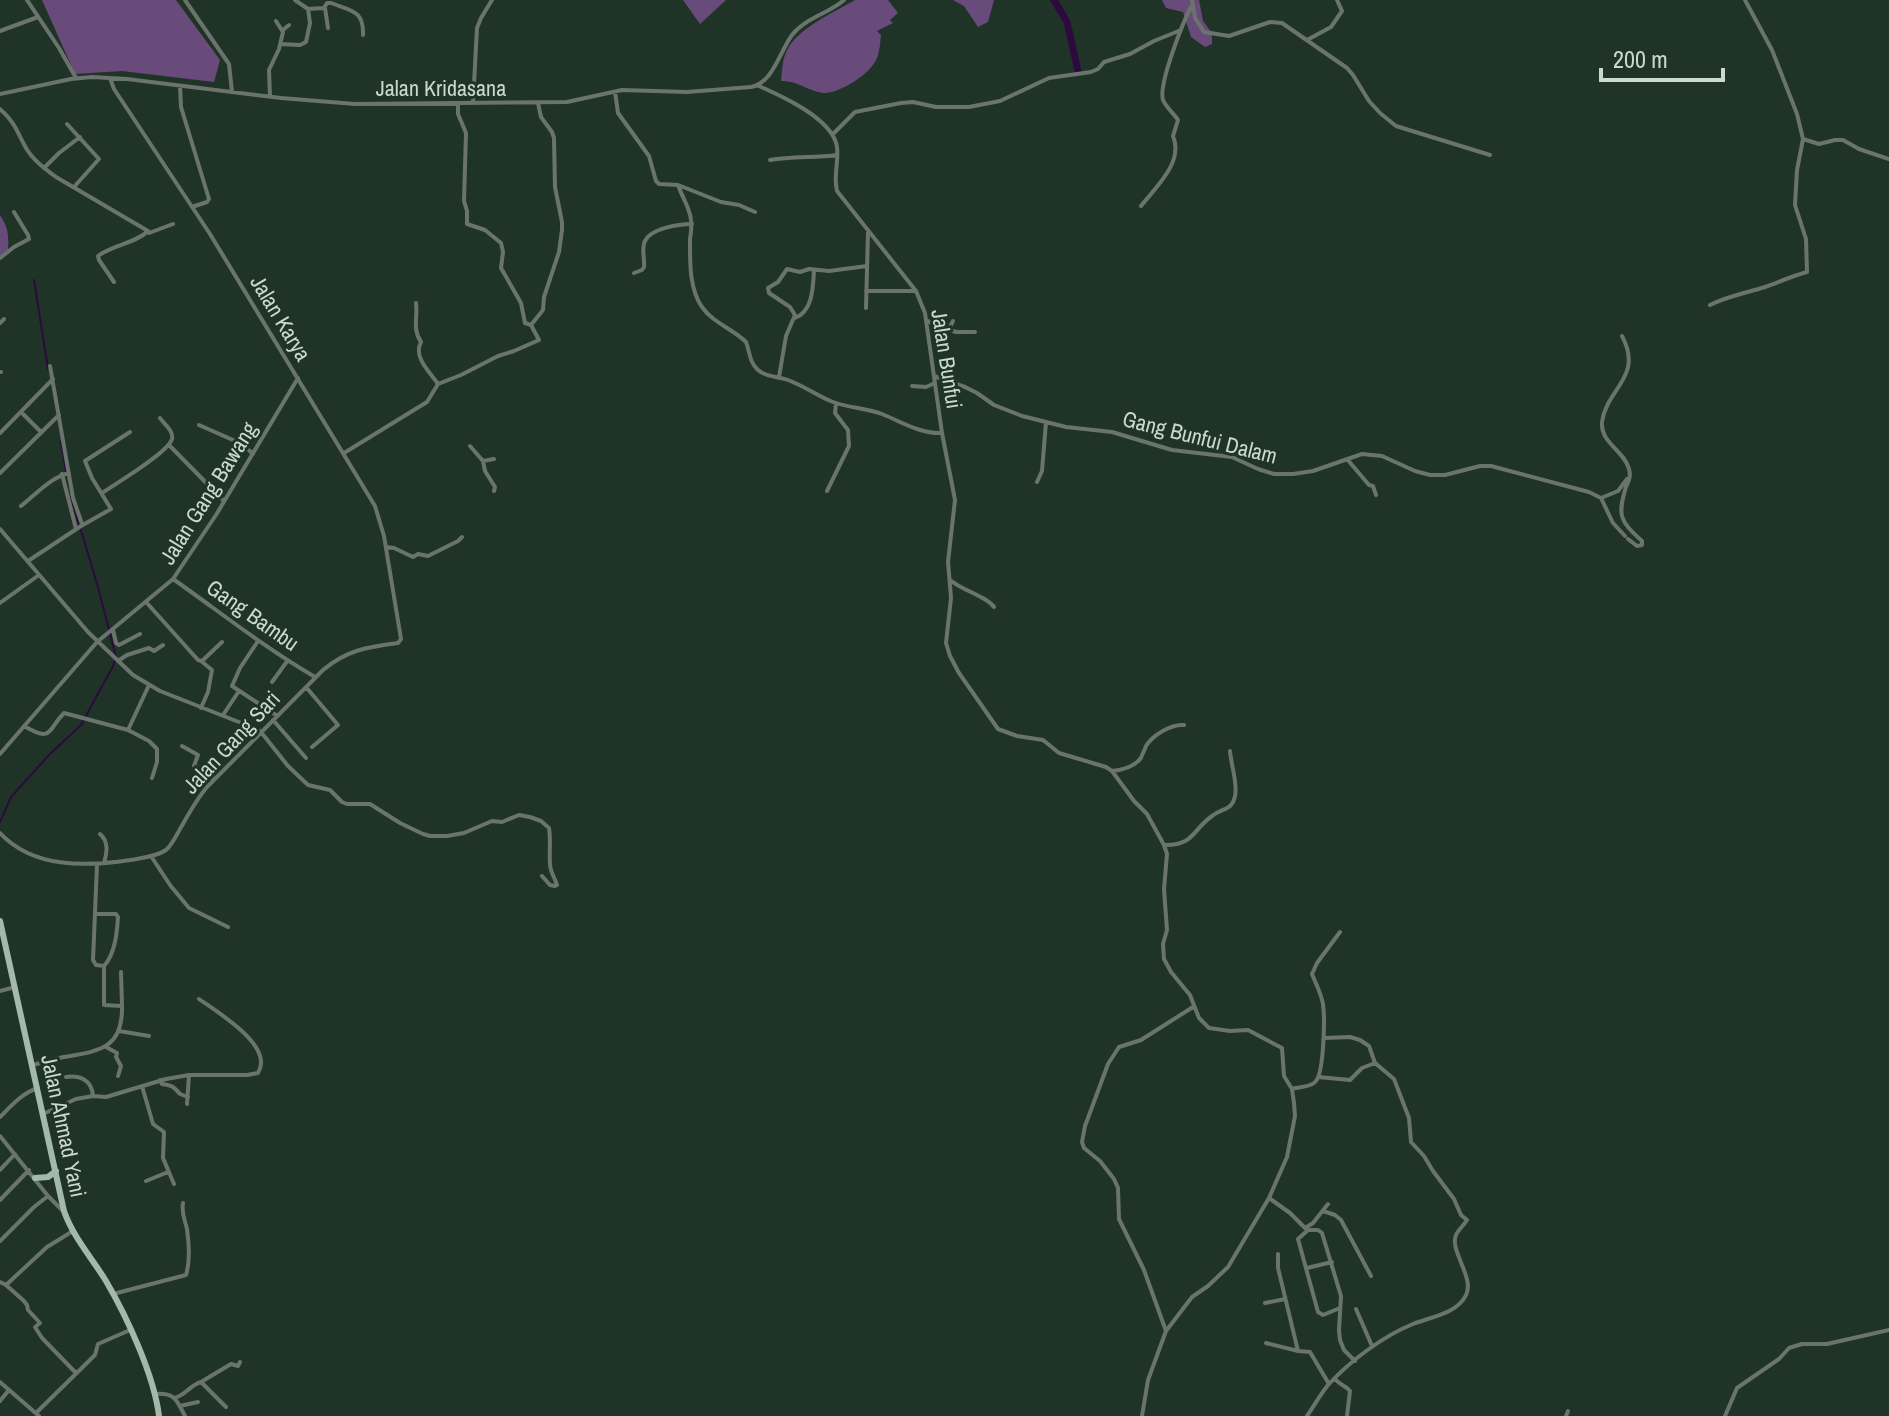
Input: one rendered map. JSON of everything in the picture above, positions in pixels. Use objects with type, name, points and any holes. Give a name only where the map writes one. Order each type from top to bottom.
[{"type":"main road","name":"Jalan Ahmad Yani","points":[[0,921],[64,1211],[73,1231],[113,1294],[130,1330],[147,1369],[159,1416]]},
{"type":"main road","points":[[35,1178],[46,1178],[56,1171]]},
{"type":"street","points":[[27,0],[76,78]]},
{"type":"street","points":[[185,0],[229,64],[232,92]]},
{"type":"street","points":[[295,0],[308,9],[325,8]]},
{"type":"street","points":[[844,0],[796,30],[759,86],[810,114],[833,134],[855,112],[913,102],[936,107],[973,107],[1000,101],[1049,78],[1091,72],[1104,62],[1130,54],[1181,30]]},
{"type":"street","points":[[1307,40],[1335,24],[1342,11],[1337,0]]},
{"type":"street","points":[[1710,305],[1807,272],[1806,239],[1795,205],[1803,139],[1778,63],[1745,0]]},
{"type":"street","points":[[473,103],[477,28],[490,1]]},
{"type":"street","points":[[1192,2],[1195,18],[1206,33],[1229,36],[1270,22],[1286,25],[1347,68],[1369,101],[1396,126],[1490,155]]},
{"type":"street","points":[[1141,206],[1176,156],[1177,143],[1173,136],[1178,120],[1163,100],[1162,91],[1192,2]]},
{"type":"street","points":[[328,28],[325,8],[327,3],[331,3],[358,14],[362,19],[363,35]]},
{"type":"street","points":[[280,44],[300,45],[306,42],[310,23],[308,9]]},
{"type":"street","points":[[0,31],[38,17]]},
{"type":"street","points":[[276,21],[283,30]]},
{"type":"street","points":[[270,97],[269,70],[283,30],[289,25]]},
{"type":"street","name":"Jalan Kridasana","points":[[0,94],[76,78],[110,78],[355,104],[573,102],[615,92],[707,91],[759,86]]},
{"type":"street","name":"Jalan Karya","points":[[110,78],[114,89],[210,234],[375,506],[393,590]]},
{"type":"street","points":[[180,86],[181,107],[209,199],[192,207]]},
{"type":"street","points":[[615,92],[618,113],[649,156],[659,184],[678,185],[755,212]]},
{"type":"street","points":[[344,453],[427,402],[438,384],[539,340],[531,325],[524,321],[521,303],[501,268],[501,243],[485,230],[468,225],[466,133],[458,114],[458,103]]},
{"type":"street","points":[[531,325],[543,310],[562,230],[555,187],[554,138],[541,117],[538,103]]},
{"type":"street","points":[[0,109],[12,120],[27,151],[44,168],[148,230],[147,234]]},
{"type":"street","points":[[67,124],[99,159],[74,188]]},
{"type":"street","name":"Jalan Bunfui","points":[[833,134],[837,155],[837,191],[916,291],[927,321],[942,433],[955,500],[949,548],[951,613],[946,643],[950,656],[998,729],[1043,740],[1059,753],[1112,771]]},
{"type":"street","points":[[44,168],[80,137]]},
{"type":"street","points":[[1803,139],[1819,144],[1840,140],[1889,159]]},
{"type":"street","points":[[770,160],[837,155]]},
{"type":"street","points":[[678,185],[692,224],[691,276],[699,303],[724,327],[746,342],[758,370],[797,383],[836,403],[869,410],[910,427],[942,433]]},
{"type":"street","points":[[0,258],[29,239],[14,212]]},
{"type":"street","points":[[114,282],[99,260],[99,255],[173,224]]},
{"type":"street","points":[[634,273],[644,267],[647,238],[662,229],[692,224]]},
{"type":"street","points":[[866,308],[868,230]]},
{"type":"street","points":[[779,377],[786,336],[795,318],[790,307],[767,289],[778,282],[787,269],[829,271],[867,266]]},
{"type":"street","points":[[795,318],[802,315],[811,298],[814,270]]},
{"type":"street","points":[[866,291],[916,291]]},
{"type":"street","points":[[416,303],[414,325],[421,342],[418,355],[438,384]]},
{"type":"street","points":[[927,321],[944,330],[975,332]]},
{"type":"street","points":[[950,330],[953,321]]},
{"type":"street","points":[[1622,336],[1628,347],[1627,372],[1604,411],[1602,429],[1610,444],[1625,459],[1631,474],[1620,513],[1625,524],[1642,541],[1642,545],[1637,546],[1613,523],[1601,498],[1618,491],[1631,474]]},
{"type":"street","points":[[50,366],[66,473],[79,527]]},
{"type":"street","name":"Gang Bunfui Dalam","points":[[934,376],[977,393],[998,408],[1066,427],[1112,432],[1172,450],[1232,457],[1274,474],[1313,471],[1370,454],[1430,475],[1491,466],[1589,492],[1601,498]]},
{"type":"street","name":"Jalan Gang Bawang","points":[[0,754],[97,642],[173,579],[298,378]]},
{"type":"street","points":[[0,433],[51,381]]},
{"type":"street","points":[[912,386],[926,387],[935,383]]},
{"type":"street","points":[[827,491],[849,446],[848,430],[835,413],[836,403]]},
{"type":"street","points":[[21,412],[41,432]]},
{"type":"street","points":[[0,473],[58,416]]},
{"type":"street","points":[[102,493],[169,445],[171,433],[160,418]]},
{"type":"street","points":[[1037,482],[1042,471],[1046,421]]},
{"type":"street","points":[[199,425],[242,444],[253,454]]},
{"type":"street","points":[[28,561],[111,509],[92,478],[86,460],[130,432]]},
{"type":"street","points":[[169,445],[224,501]]},
{"type":"street","points":[[470,446],[483,461],[494,491]]},
{"type":"street","points":[[483,461],[494,459]]},
{"type":"street","points":[[1347,459],[1373,486],[1376,495]]},
{"type":"street","points":[[0,460],[7,466]]},
{"type":"street","points":[[21,506],[66,473]]},
{"type":"street","points":[[0,529],[97,642],[133,675],[149,685],[261,732],[308,785],[330,790],[347,804],[370,804],[400,823],[430,836],[464,833],[492,821],[502,822],[519,815],[541,821],[549,828],[550,866],[557,885],[550,885],[542,876]]},
{"type":"street","points":[[386,547],[413,557],[418,554],[428,556],[462,537]]},
{"type":"street","points":[[0,603],[39,575]]},
{"type":"street","name":"Gang Bambu","points":[[173,579],[258,641],[315,677]]},
{"type":"street","points":[[949,579],[963,590],[990,601],[994,607]]},
{"type":"street","name":"Jalan Gang Sari","points":[[151,856],[166,849],[214,779],[331,663],[362,648],[399,642],[401,635],[393,590]]},
{"type":"street","points":[[146,602],[193,657],[212,670],[201,708]]},
{"type":"street","points":[[111,630],[119,645],[140,634]]},
{"type":"street","points":[[258,641],[232,687],[274,717],[306,758]]},
{"type":"street","points":[[201,661],[222,642]]},
{"type":"street","points":[[115,659],[149,648],[154,651],[163,645]]},
{"type":"street","points":[[272,682],[288,660]]},
{"type":"street","points":[[128,730],[149,685]]},
{"type":"street","points":[[306,687],[338,725],[312,747]]},
{"type":"street","points":[[222,716],[239,691]]},
{"type":"street","points":[[24,726],[47,734],[64,713],[128,730],[157,749],[152,778]]},
{"type":"street","points":[[1112,771],[1132,765],[1141,758],[1150,741],[1174,725],[1184,725]]},
{"type":"street","points":[[182,746],[198,755],[194,766],[214,779]]},
{"type":"street","points":[[1164,845],[1176,845],[1191,839],[1211,816],[1232,805],[1236,792],[1230,751]]},
{"type":"street","points":[[1112,771],[1147,814],[1167,854],[1164,959],[1190,995],[1193,1007],[1207,1027],[1248,1030],[1280,1046],[1284,1051],[1284,1076],[1292,1089],[1295,1116],[1287,1157],[1269,1198],[1228,1267],[1192,1297],[1166,1331],[1148,1380],[1142,1416]]},
{"type":"street","points":[[0,833],[19,850],[38,858],[68,863],[104,863],[151,856],[189,908],[228,927]]},
{"type":"street","points":[[100,834],[106,843],[104,863]]},
{"type":"street","points":[[97,863],[93,960],[96,965],[104,966]]},
{"type":"street","points":[[96,914],[116,914],[118,917],[110,958],[104,966],[104,1005],[122,1006]]},
{"type":"street","points":[[1292,1089],[1313,1084],[1318,1077],[1324,1038],[1323,1003],[1312,974],[1340,932]]},
{"type":"street","points":[[33,1065],[85,1055],[112,1042],[122,1020],[121,972]]},
{"type":"street","points":[[0,991],[15,987]]},
{"type":"street","points":[[43,1114],[76,1099],[106,1097],[180,1076],[258,1073],[262,1066],[260,1056],[244,1032],[199,999]]},
{"type":"street","points":[[1166,1331],[1144,1270],[1119,1219],[1118,1188],[1114,1179],[1100,1161],[1084,1148],[1082,1142],[1108,1064],[1119,1047],[1141,1040],[1193,1007]]},
{"type":"street","points":[[118,1031],[149,1036]]},
{"type":"street","points":[[1307,1416],[1329,1384],[1372,1346],[1401,1329],[1450,1311],[1466,1296],[1468,1288],[1455,1240],[1467,1220],[1411,1142],[1409,1118],[1394,1079],[1375,1063],[1369,1046],[1360,1040],[1324,1038]]},
{"type":"street","points":[[105,1046],[117,1053],[121,1066],[118,1076]]},
{"type":"street","points":[[1318,1077],[1350,1080],[1362,1068],[1375,1063]]},
{"type":"street","points":[[187,1104],[189,1075]]},
{"type":"street","points":[[66,1077],[76,1076],[87,1081],[93,1096]]},
{"type":"street","points":[[160,1080],[188,1097]]},
{"type":"street","points":[[142,1086],[153,1124],[164,1132],[163,1153],[174,1184]]},
{"type":"street","points":[[0,1117],[30,1091],[38,1088]]},
{"type":"street","points":[[0,1136],[48,1196],[64,1211]]},
{"type":"street","points":[[0,1170],[15,1154]]},
{"type":"street","points":[[0,1200],[29,1170]]},
{"type":"street","points":[[146,1181],[168,1172]]},
{"type":"street","points":[[0,1241],[18,1228],[34,1207],[48,1196]]},
{"type":"street","points":[[1269,1198],[1306,1229],[1322,1233],[1341,1296],[1340,1340],[1344,1350],[1355,1361]]},
{"type":"street","points":[[113,1294],[187,1274],[183,1203]]},
{"type":"street","points":[[1328,1204],[1298,1239],[1318,1312],[1323,1315],[1340,1308]]},
{"type":"street","points":[[1323,1211],[1341,1220],[1371,1276]]},
{"type":"street","points":[[6,1285],[47,1247],[73,1231]]},
{"type":"street","points":[[1278,1254],[1278,1268],[1298,1351]]},
{"type":"street","points":[[1307,1268],[1332,1262]]},
{"type":"street","points":[[0,1282],[24,1301],[40,1323],[35,1327],[42,1338],[76,1373]]},
{"type":"street","points":[[1265,1303],[1285,1299]]},
{"type":"street","points":[[1356,1309],[1372,1346]]},
{"type":"street","points":[[0,1382],[37,1415],[95,1355],[98,1344],[130,1330]]},
{"type":"street","points":[[1725,1416],[1737,1388],[1779,1359],[1789,1348],[1802,1344],[1827,1344],[1889,1330]]},
{"type":"street","points":[[1266,1343],[1310,1352],[1329,1384]]},
{"type":"street","points":[[174,1398],[196,1383],[231,1364],[238,1366],[240,1362]]},
{"type":"street","points":[[1335,1379],[1350,1391],[1347,1416]]},
{"type":"street","points":[[201,1382],[226,1407]]},
{"type":"street","points":[[0,1401],[9,1390]]},
{"type":"street","points":[[155,1394],[167,1393],[174,1398],[185,1416]]},
{"type":"street","points":[[180,1406],[198,1402]]},
{"type":"shaded area","points":[[42,0],[176,0],[220,60],[214,82],[122,71],[75,74]]},
{"type":"shaded area","points":[[683,0],[726,0],[700,24]]},
{"type":"shaded area","points":[[855,0],[888,0],[898,13],[890,20],[893,23],[877,31],[881,35],[873,65],[861,77],[830,92],[818,92],[781,81],[785,55],[796,38]]},
{"type":"shaded area","points":[[953,0],[994,0],[988,22],[978,27],[964,6]]},
{"type":"shaded area","points":[[1162,0],[1199,0],[1203,21],[1212,33],[1212,44],[1205,47],[1191,37],[1183,12],[1166,8]]},
{"type":"shaded area","points":[[0,215],[6,228],[8,250],[0,256]]},
{"type":"waterway","points":[[1054,0],[1067,22],[1078,71]]},
{"type":"waterway","points":[[34,280],[48,369]]},
{"type":"waterway","points":[[61,442],[66,471]]},
{"type":"waterway","points":[[0,822],[11,797],[81,725],[116,657],[71,497]]}]
